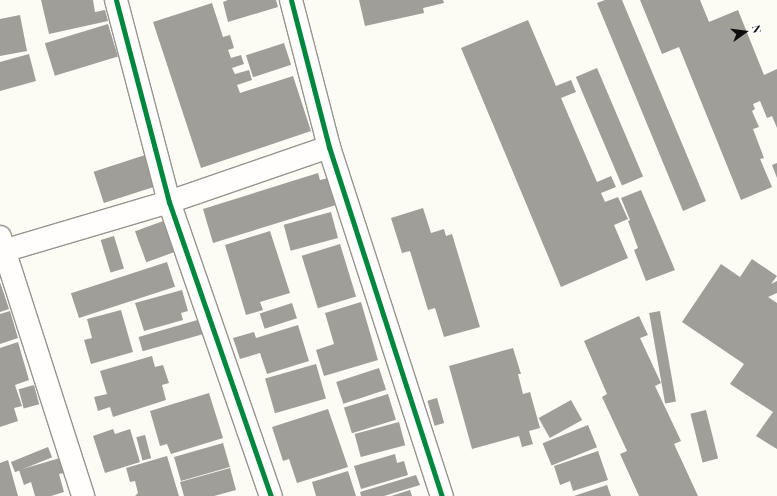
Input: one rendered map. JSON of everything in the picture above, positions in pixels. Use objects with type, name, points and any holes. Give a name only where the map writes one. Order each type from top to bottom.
[{"type":"street","points":[[116,0],[169,202],[271,496]]},
{"type":"street","points":[[291,0],[329,147],[442,496]]},
{"type":"street","points":[[83,496],[1,246],[169,202],[329,147]]},
{"type":"building","points":[[41,0],[93,0],[95,12],[105,10],[108,21],[49,34]]},
{"type":"building","points":[[228,0],[276,0],[278,7],[228,22],[223,2]]},
{"type":"building","points":[[359,0],[443,0],[444,3],[423,8],[424,13],[365,26]]},
{"type":"building","points":[[605,0],[622,0],[706,201],[683,211],[597,3]]},
{"type":"building","points":[[640,0],[700,0],[709,22],[738,10],[764,75],[777,69],[777,128],[772,116],[767,118],[760,101],[753,104],[755,109],[752,111],[759,127],[753,129],[764,158],[760,159],[772,187],[741,200],[679,47],[662,54]]},
{"type":"building","points":[[212,3],[223,37],[230,35],[234,48],[228,50],[231,58],[241,55],[244,64],[232,68],[235,74],[249,70],[252,80],[237,85],[240,93],[293,76],[311,131],[201,168],[153,22]]},
{"type":"building","points":[[20,15],[27,51],[0,56],[0,19]]},
{"type":"building","points":[[528,20],[556,86],[571,80],[576,92],[561,98],[597,182],[611,176],[616,187],[601,193],[605,202],[618,197],[628,219],[614,225],[628,258],[561,287],[461,48]]},
{"type":"building","points":[[108,24],[118,57],[55,76],[45,43]]},
{"type":"building","points":[[284,43],[291,65],[253,77],[246,55]]},
{"type":"building","points":[[29,54],[36,81],[0,91],[0,62]]},
{"type":"building","points":[[597,68],[643,177],[622,186],[576,77]]},
{"type":"building","points":[[145,155],[155,186],[104,203],[94,172]]},
{"type":"building","points":[[777,163],[777,178],[772,165]]},
{"type":"building","points":[[318,173],[320,180],[328,178],[336,205],[213,243],[203,209]]},
{"type":"building","points":[[641,190],[675,270],[646,281],[634,250],[638,248],[628,221],[630,220],[621,198]]},
{"type":"building","points":[[423,208],[431,233],[444,229],[446,236],[452,234],[480,327],[444,337],[435,308],[428,310],[410,251],[402,253],[391,218]]},
{"type":"building","points":[[331,212],[338,238],[291,251],[284,225]]},
{"type":"building","points":[[166,220],[177,251],[146,262],[135,231]]},
{"type":"building","points":[[270,231],[290,293],[260,302],[263,310],[246,315],[225,245]]},
{"type":"building","points":[[114,236],[124,269],[111,273],[101,240]]},
{"type":"building","points":[[340,244],[356,297],[318,308],[302,256]]},
{"type":"building","points":[[752,259],[777,276],[771,284],[777,281],[777,293],[768,297],[777,303],[777,449],[756,436],[773,412],[730,384],[744,364],[682,322],[721,264],[740,277]]},
{"type":"building","points":[[167,262],[175,287],[79,318],[71,293]]},
{"type":"building","points":[[0,282],[9,309],[0,312]]},
{"type":"building","points":[[182,290],[188,311],[181,313],[183,320],[144,331],[135,303]]},
{"type":"building","points":[[361,302],[378,360],[324,376],[316,350],[334,344],[325,313]]},
{"type":"building","points":[[292,303],[297,318],[265,329],[260,314]]},
{"type":"building","points":[[121,310],[133,352],[91,364],[84,340],[92,338],[87,319]]},
{"type":"building","points":[[10,311],[18,338],[0,344],[0,314]]},
{"type":"building","points":[[660,311],[676,402],[665,404],[649,313]]},
{"type":"building","points":[[639,316],[648,335],[640,338],[661,383],[655,386],[681,441],[674,444],[698,496],[639,496],[620,454],[627,451],[602,397],[607,394],[584,341]]},
{"type":"building","points":[[201,319],[205,333],[143,351],[139,337]]},
{"type":"building","points":[[298,325],[309,361],[267,374],[260,353],[240,359],[233,338],[254,332],[256,338]]},
{"type":"building","points":[[18,342],[29,380],[15,385],[22,406],[14,408],[18,421],[0,427],[0,348]]},
{"type":"building","points":[[513,348],[521,374],[518,374],[523,394],[530,392],[540,428],[529,431],[533,444],[522,447],[519,436],[472,449],[449,366]]},
{"type":"building","points":[[152,356],[155,367],[163,365],[169,383],[162,385],[166,400],[113,417],[110,407],[98,411],[94,397],[107,394],[100,371]]},
{"type":"building","points":[[316,364],[326,399],[275,413],[265,379]]},
{"type":"building","points":[[379,368],[386,390],[343,404],[336,382]]},
{"type":"building","points":[[34,385],[39,404],[24,408],[19,389]]},
{"type":"building","points":[[209,393],[223,438],[171,454],[167,444],[160,446],[150,411]]},
{"type":"building","points":[[388,394],[396,420],[352,433],[344,407]]},
{"type":"building","points":[[437,398],[444,423],[435,426],[427,401]]},
{"type":"building","points":[[571,400],[582,420],[550,438],[539,418]]},
{"type":"building","points":[[328,409],[348,467],[297,483],[289,459],[283,461],[272,427]]},
{"type":"building","points":[[706,410],[718,459],[703,462],[690,414]]},
{"type":"building","points":[[399,422],[405,445],[361,457],[355,434]]},
{"type":"building","points":[[588,425],[597,447],[552,466],[543,443]]},
{"type":"building","points":[[113,429],[115,434],[130,429],[140,462],[105,473],[93,436]]},
{"type":"building","points":[[145,435],[151,458],[143,461],[136,437]]},
{"type":"building","points":[[223,443],[230,467],[181,481],[174,457]]},
{"type":"building","points":[[48,447],[52,457],[15,472],[11,462]]},
{"type":"building","points":[[598,451],[608,480],[573,491],[570,481],[560,485],[554,466]]},
{"type":"building","points":[[395,454],[397,463],[404,461],[408,475],[361,489],[354,466]]},
{"type":"building","points":[[167,456],[179,496],[135,496],[138,493],[135,481],[130,482],[126,468]]},
{"type":"building","points":[[60,458],[64,473],[59,474],[64,492],[51,496],[35,496],[31,482],[24,485],[19,470]]},
{"type":"building","points":[[8,460],[18,496],[0,496],[0,463]]},
{"type":"building","points":[[230,468],[236,490],[214,496],[184,496],[180,482]]},
{"type":"building","points":[[348,471],[356,496],[316,496],[312,482]]},
{"type":"building","points":[[416,475],[420,485],[384,496],[361,496],[360,492]]},
{"type":"building","points":[[607,485],[611,496],[574,496]]},
{"type":"building","points":[[410,490],[412,496],[391,496]]},
{"type":"cycle path","points":[[116,0],[169,202],[271,496]]},
{"type":"cycle path","points":[[291,0],[329,147],[442,496]]}]
